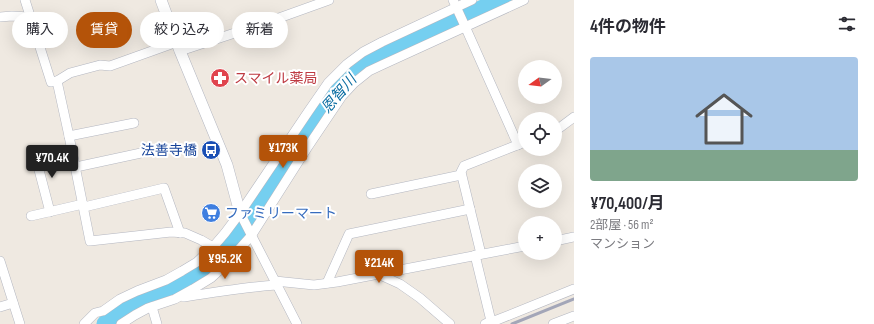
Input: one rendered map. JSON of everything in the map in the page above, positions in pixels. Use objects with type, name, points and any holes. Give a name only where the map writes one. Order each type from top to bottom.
[{"type":"street","points":[[25,0],[29,12]]},
{"type":"street","points":[[161,0],[165,12]]},
{"type":"street","points":[[224,34],[265,23],[329,0]]},
{"type":"street","points":[[84,324],[95,313],[103,311],[120,299],[141,289],[166,280],[182,271],[196,262],[213,247],[241,215],[324,89],[346,64],[363,52],[382,42],[456,6],[472,0]]},
{"type":"street","points":[[175,299],[211,278],[225,265],[250,234],[342,96],[369,71],[465,25],[524,0]]},
{"type":"street","points":[[456,6],[518,135]]},
{"type":"street","points":[[0,17],[12,16]]},
{"type":"street","points":[[40,48],[51,82],[57,81],[70,73],[100,65],[110,66],[171,48]]},
{"type":"street","points":[[179,48],[227,165],[241,215],[297,324]]},
{"type":"street","points":[[57,81],[76,167],[90,241],[171,232],[185,233],[213,247]]},
{"type":"street","points":[[562,126],[574,117]]},
{"type":"street","points":[[69,136],[134,123]]},
{"type":"street","points":[[518,145],[464,166],[461,172],[470,209],[488,323],[574,289]]},
{"type":"street","points":[[76,167],[141,153]]},
{"type":"street","points":[[50,212],[38,166],[73,157]]},
{"type":"street","points":[[371,194],[461,175]]},
{"type":"street","points":[[32,216],[164,188],[180,233]]},
{"type":"street","points":[[327,283],[349,234],[470,209]]},
{"type":"street","points":[[562,240],[574,237]]},
{"type":"street","points":[[121,324],[135,314],[175,299],[276,283],[314,285],[518,247]]},
{"type":"street","points":[[0,261],[20,324]]},
{"type":"street","points":[[378,274],[400,284],[420,298],[450,324]]},
{"type":"street","points":[[0,306],[13,303]]},
{"type":"street","points":[[152,307],[157,324]]},
{"type":"street","points":[[553,324],[566,322],[574,316]]},
{"type":"waterway","name":"恩智川","points":[[106,324],[118,313],[196,277],[222,255],[332,98],[348,79],[364,66],[384,54],[503,0]]},
{"type":"railway","points":[[512,324],[574,299]]},
{"type":"place","name":"スマイル薬局","points":[[220,78]]},
{"type":"place","name":"法善寺橋","points":[[211,150]]},
{"type":"place","name":"ファミリーマート","points":[[211,213]]}]
